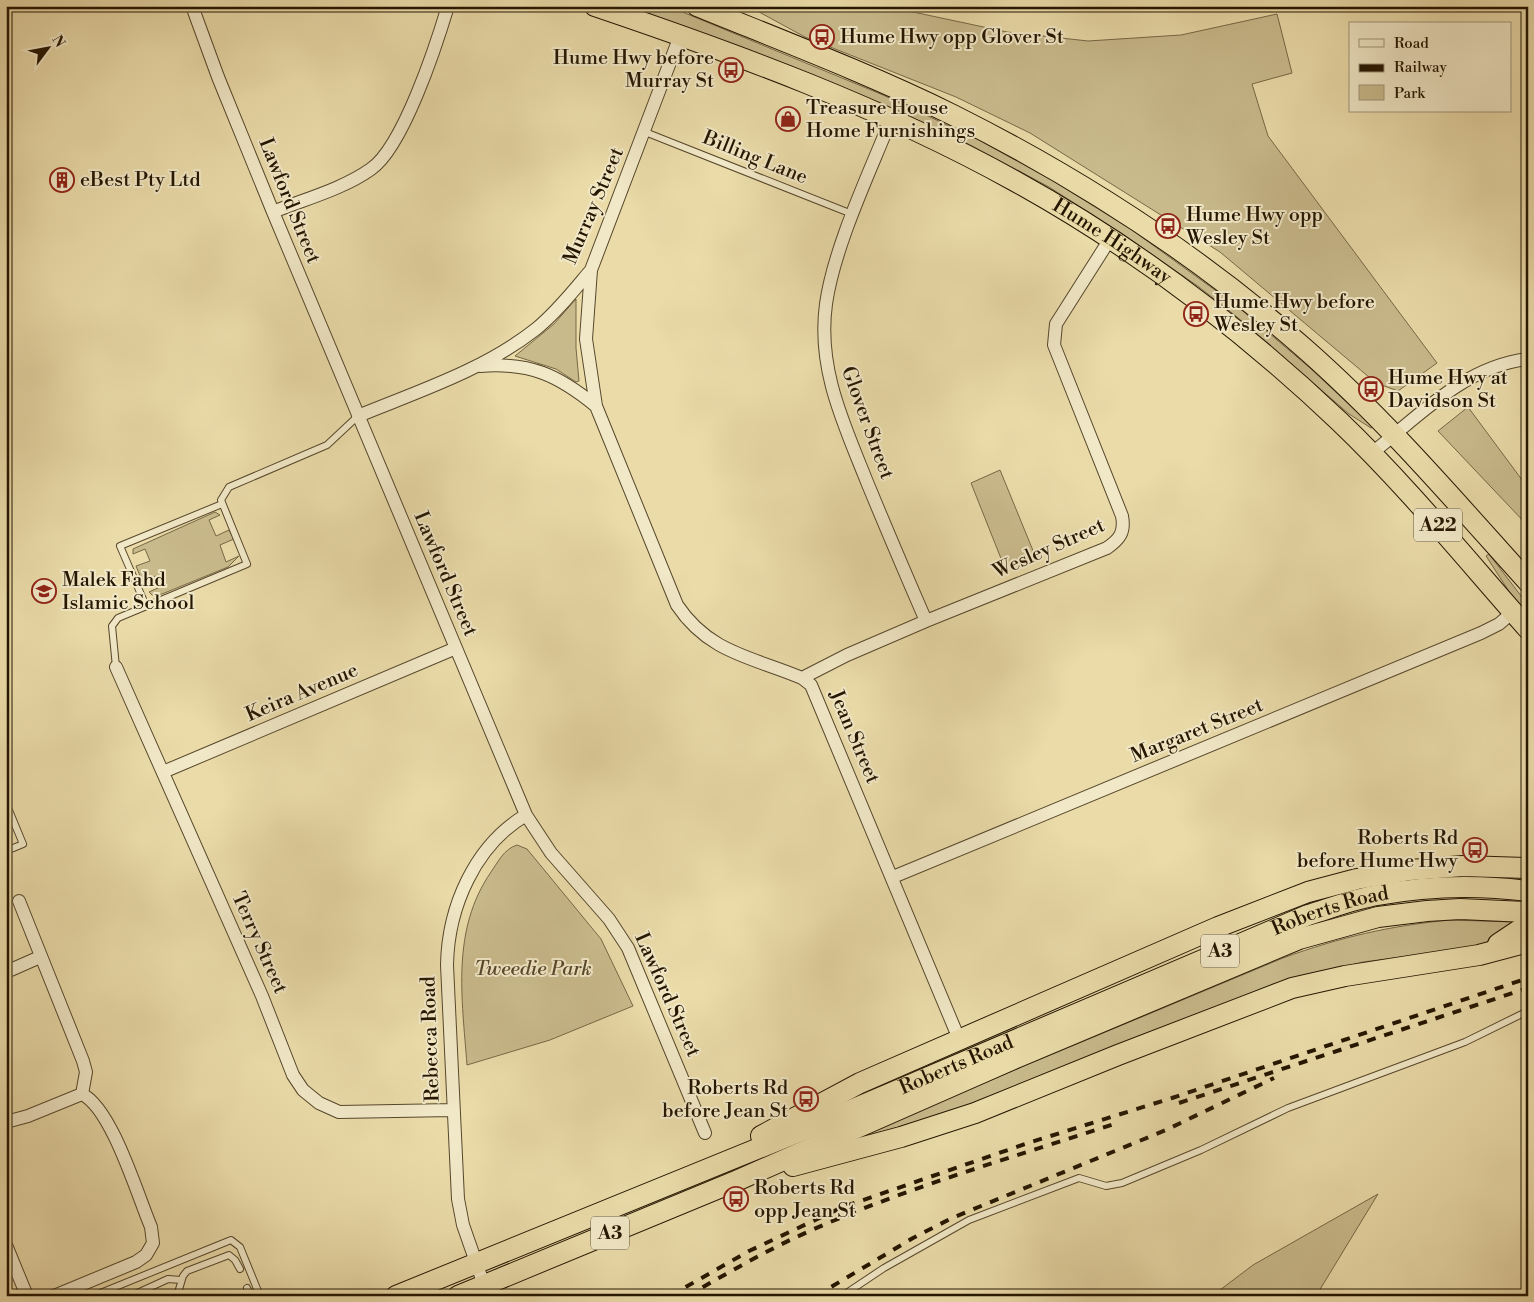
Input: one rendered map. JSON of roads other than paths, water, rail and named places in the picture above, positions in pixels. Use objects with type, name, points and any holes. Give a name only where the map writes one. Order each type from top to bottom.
[{"type":"highway","name":"Hume Highway","points":[[595,6],[680,36],[891,119],[1013,180],[1110,238],[1238,332],[1300,384],[1372,453],[1528,629]]},
{"type":"highway","name":"Hume Highway","points":[[697,6],[952,115],[1047,165],[1119,208],[1185,253],[1271,320],[1311,354],[1396,435],[1528,582]]},
{"type":"highway","points":[[711,1168],[759,1137],[817,1104],[959,1039],[1218,927],[1308,892],[1357,879],[1410,870],[1463,866],[1518,868],[1528,880]]},
{"type":"highway","name":"Roberts Road","points":[[458,1296],[736,1181],[932,1085],[1272,929],[1343,904],[1379,895],[1446,889],[1496,888],[1528,891]]},
{"type":"highway","name":"Roberts Road","points":[[396,1296],[711,1168],[932,1085],[1299,939],[1339,926],[1378,917],[1427,911],[1460,908],[1528,912]]},
{"type":"highway","points":[[1479,955],[1528,924]]},
{"type":"highway","points":[[736,1181],[766,1176],[975,1113],[1127,1051],[1292,988],[1345,976],[1479,955],[1528,942]]},
{"type":"street","name":"Lawford Street","points":[[192,6],[218,77],[273,212],[526,815],[551,853],[603,912],[628,948],[705,1133]]},
{"type":"street","points":[[273,212],[359,177],[386,156],[402,129],[448,6]]},
{"type":"street","name":"Murray Street","points":[[358,416],[478,366],[536,329],[557,309],[591,270],[680,36]]},
{"type":"street","name":"Glover Street","points":[[891,119],[837,259],[826,305],[824,345],[828,378],[845,428],[926,621]]},
{"type":"street","name":"Wesley Street","points":[[802,678],[847,655],[926,621],[1107,548],[1120,538],[1123,531],[1122,516],[1054,345],[1056,324],[1110,238]]},
{"type":"street","name":"Jean Street","points":[[591,270],[586,339],[596,406],[678,605],[687,619],[710,641],[802,678],[811,686],[818,698],[959,1039]]},
{"type":"street","points":[[1372,453],[1466,380],[1493,366],[1528,359]]},
{"type":"street","points":[[478,366],[502,364],[536,369],[556,377],[596,406]]},
{"type":"street","name":"Margaret Street","points":[[892,877],[1481,633],[1499,624],[1513,612]]},
{"type":"street","name":"Keira Avenue","points":[[163,772],[456,648]]},
{"type":"street","name":"Terry Street","points":[[116,667],[262,996],[294,1074],[303,1090],[319,1103],[339,1112],[360,1114],[452,1110]]},
{"type":"street","name":"Rebecca Road","points":[[484,1285],[463,1225],[458,1200],[452,1110],[447,965],[450,925],[460,897],[480,860],[508,828],[526,815]]},
{"type":"street","points":[[19,901],[83,1061],[86,1072],[82,1094]]},
{"type":"street","points":[[6,972],[40,957]]},
{"type":"street","points":[[6,1122],[28,1116],[82,1094]]},
{"type":"street","points":[[54,1296],[141,1259],[153,1244],[151,1227],[106,1118],[94,1102],[82,1094]]},
{"type":"street","points":[[6,1245],[27,1296]]},
{"type":"lane","name":"Billing Lane","points":[[645,132],[854,215]]},
{"type":"lane","points":[[116,667],[112,643],[114,621],[247,564],[222,504],[222,496],[229,487],[327,445],[358,416]]},
{"type":"lane","points":[[146,606],[120,546],[222,504]]},
{"type":"lane","points":[[6,803],[23,844],[6,851]]},
{"type":"lane","points":[[842,1296],[884,1268],[969,1220],[1079,1178],[1106,1186],[1122,1183],[1201,1150],[1288,1108],[1465,1042],[1528,1011]]},
{"type":"lane","points":[[93,1296],[231,1240],[240,1246],[260,1296]]},
{"type":"lane","points":[[176,1296],[181,1280],[187,1272],[224,1256],[232,1257],[240,1269]]},
{"type":"lane","points":[[131,1296],[168,1279],[181,1280]]},
{"type":"lane","points":[[247,1288],[251,1296]]},
{"type":"railway","points":[[670,1296],[749,1251],[843,1207],[1028,1143],[1172,1098],[1528,978]]},
{"type":"railway","points":[[1179,1103],[1528,988]]},
{"type":"railway","points":[[816,1296],[913,1238],[952,1218],[1166,1130],[1274,1078]]},
{"type":"railway","points":[[687,1296],[751,1260],[829,1222],[910,1191],[1117,1123]]},
{"type":"place","name":"Hume Hwy opp Glover St","points":[[822,37]]},
{"type":"place","name":"Hume Hwy before Murray St","points":[[731,70]]},
{"type":"place","name":"Treasure House Home Furnishings","points":[[788,119]]},
{"type":"place","name":"eBest Pty Ltd","points":[[62,180]]},
{"type":"place","name":"Hume Hwy opp Wesley St","points":[[1168,226]]},
{"type":"place","name":"Hume Hwy before Wesley St","points":[[1196,314]]},
{"type":"place","name":"Hume Hwy at Davidson St","points":[[1371,389]]},
{"type":"place","name":"Malek Fahd Islamic School","points":[[44,591]]},
{"type":"place","name":"Roberts Rd before Hume Hwy","points":[[1475,850]]},
{"type":"place","name":"Roberts Rd before Jean St","points":[[806,1099]]},
{"type":"place","name":"Roberts Rd opp Jean St","points":[[736,1199]]},
{"type":"park label","name":"Tweedie Park","points":[[533,969]]}]
